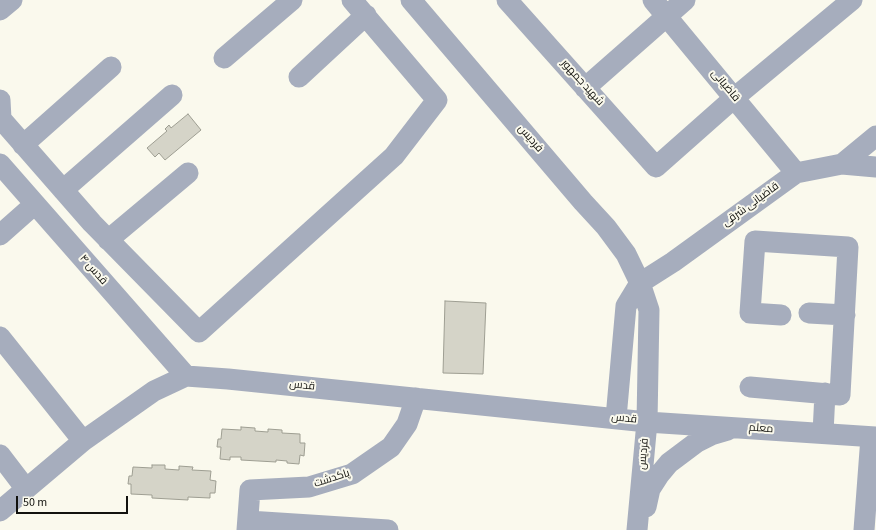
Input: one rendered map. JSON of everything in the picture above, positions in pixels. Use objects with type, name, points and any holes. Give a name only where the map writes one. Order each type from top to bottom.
[{"type":"street","points":[[0,10],[12,0]]},
{"type":"street","points":[[224,58],[292,0]]},
{"type":"street","name":"فردیس","points":[[411,0],[606,227],[626,254],[640,284],[649,310],[647,422],[637,525]]},
{"type":"street","name":"شهید جمهور","points":[[508,0],[656,167],[734,98]]},
{"type":"street","name":"قاضیانی","points":[[653,0],[796,173]]},
{"type":"street","points":[[586,88],[685,0]]},
{"type":"street","points":[[734,98],[852,0]]},
{"type":"street","points":[[0,100],[1,119],[108,240],[199,332],[394,156],[438,100],[359,8],[299,77]]},
{"type":"street","points":[[23,144],[111,67]]},
{"type":"street","points":[[63,190],[172,96]]},
{"type":"street","points":[[842,164],[876,136]]},
{"type":"street","name":"قدس ۴","points":[[0,164],[186,376]]},
{"type":"street","name":"قاضیانی شرقی","points":[[640,284],[673,262],[796,173],[842,164],[876,167]]},
{"type":"street","points":[[108,240],[188,173]]},
{"type":"street","points":[[0,235],[35,204]]},
{"type":"street","points":[[750,387],[840,395],[848,246],[755,241],[750,313],[782,315]]},
{"type":"street","points":[[616,418],[626,306],[640,284]]},
{"type":"street","points":[[809,313],[845,315]]},
{"type":"street","points":[[0,337],[82,441]]},
{"type":"street","name":"قدس","points":[[0,511],[82,441],[154,391],[186,376],[647,422]]},
{"type":"street","points":[[823,433],[825,393]]},
{"type":"street","name":"پاکدشت","points":[[247,526],[250,490],[309,487],[352,474],[391,447],[407,424],[416,398]]},
{"type":"street","name":"معلم","points":[[647,422],[874,437]]},
{"type":"street","points":[[637,525],[643,517],[650,489],[669,463],[696,442],[711,435],[741,428]]},
{"type":"street","points":[[864,530],[874,437]]},
{"type":"street","points":[[0,455],[26,489]]},
{"type":"street","points":[[247,526],[388,530]]},
{"type":"building","points":[[188,114],[201,130],[165,160],[159,153],[155,157],[147,148],[167,131],[165,129],[169,125],[171,128]]},
{"type":"building","points":[[445,301],[486,303],[483,374],[443,373]]},
{"type":"building","points":[[241,427],[255,428],[255,431],[268,432],[268,429],[282,430],[282,433],[300,434],[300,443],[305,443],[304,456],[300,455],[299,464],[276,460],[276,462],[241,460],[241,457],[230,457],[230,460],[220,459],[221,447],[217,447],[218,439],[221,439],[222,429],[241,430]]},
{"type":"building","points":[[152,465],[165,465],[165,469],[179,470],[179,466],[193,467],[192,470],[211,471],[210,480],[216,481],[215,493],[210,493],[210,498],[188,497],[188,500],[152,498],[152,495],[131,494],[131,484],[128,484],[129,476],[132,476],[133,467],[152,468]]}]
